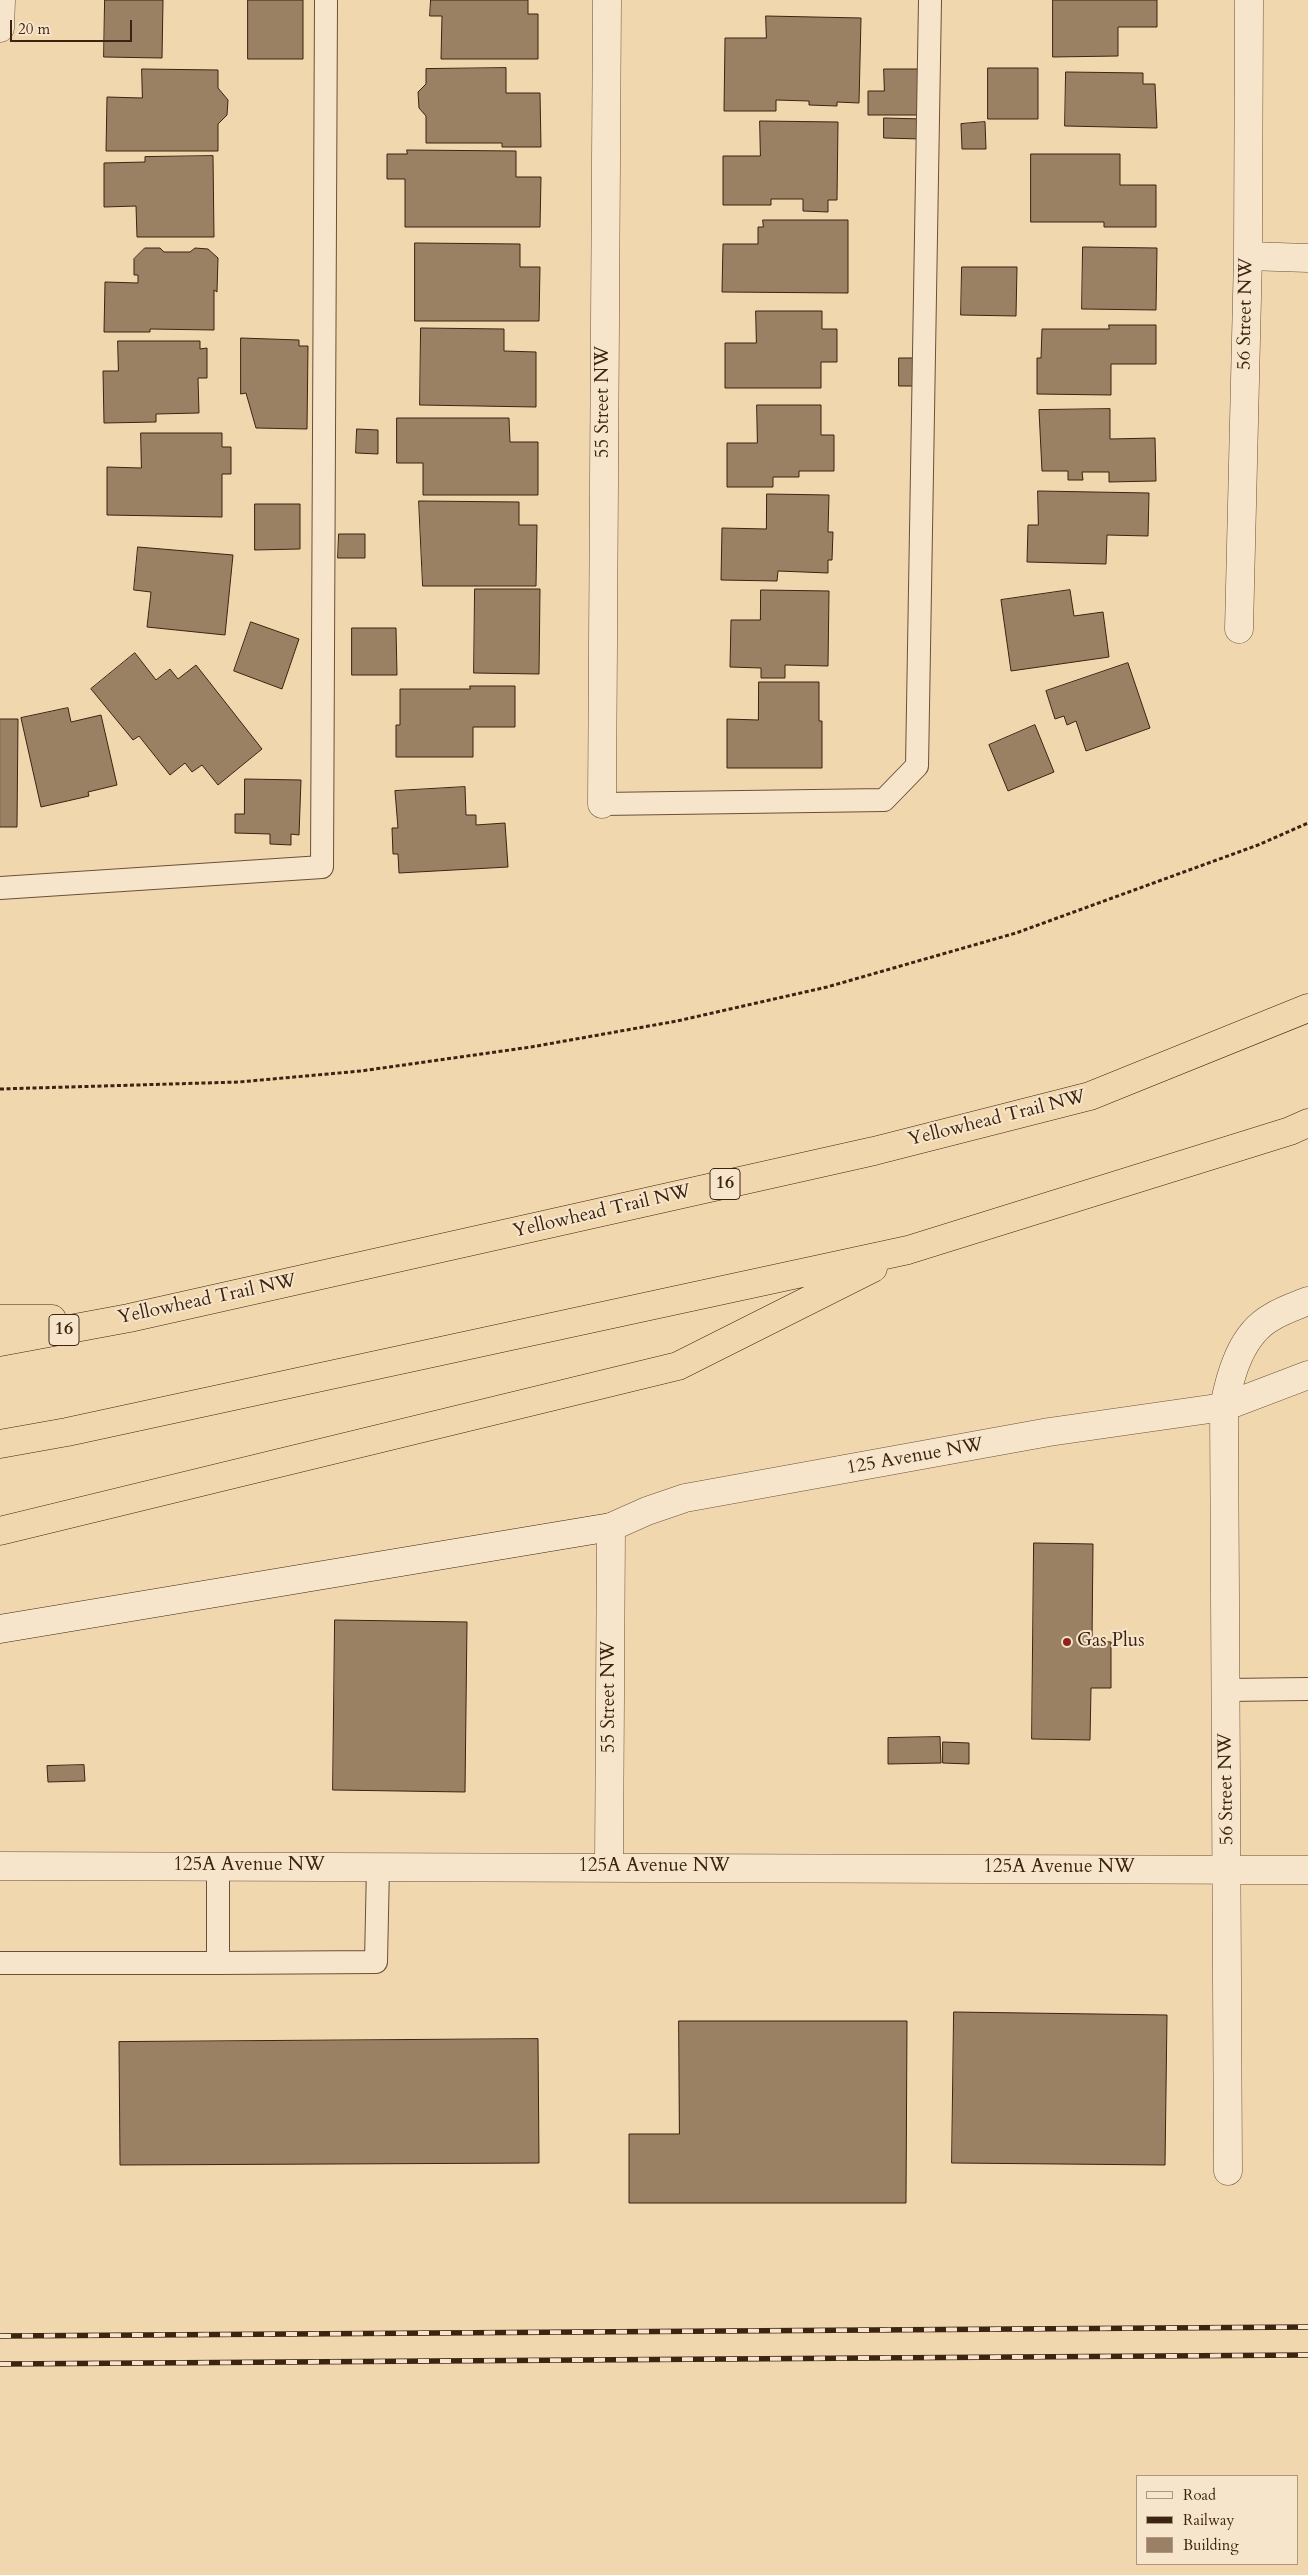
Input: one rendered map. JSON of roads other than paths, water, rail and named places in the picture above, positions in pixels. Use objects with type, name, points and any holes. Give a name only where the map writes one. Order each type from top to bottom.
[{"type":"highway","name":"Yellowhead Trail NW","points":[[0,1342],[129,1318],[864,1153],[1090,1096],[1308,1008]]},
{"type":"highway","points":[[0,1444],[86,1428],[908,1250],[1263,1140],[1308,1123]]},
{"type":"highway","points":[[0,1531],[678,1366],[908,1250]]},
{"type":"highway","points":[[0,1319],[129,1318]]},
{"type":"street","points":[[0,28],[1,0]]},
{"type":"street","name":"55 Street NW","points":[[602,804],[607,0]]},
{"type":"street","name":"56 Street NW","points":[[1239,628],[1248,256],[1249,0]]},
{"type":"street","points":[[1248,256],[1308,258]]},
{"type":"street","points":[[1224,1407],[1229,1378],[1240,1353],[1253,1334],[1271,1317],[1308,1301]]},
{"type":"street","name":"125 Avenue NW","points":[[0,1629],[611,1527],[646,1511],[685,1498],[1049,1432],[1224,1407],[1308,1375]]},
{"type":"street","name":"56 Street NW","points":[[1224,1407],[1228,1869],[1228,2171]]},
{"type":"street","name":"55 Street NW","points":[[609,1866],[611,1527]]},
{"type":"street","name":"125A Avenue NW","points":[[0,1866],[609,1866],[1308,1870]]},
{"type":"lane","points":[[0,888],[322,867],[326,0]]},
{"type":"lane","points":[[602,804],[884,800],[917,766],[930,0]]},
{"type":"lane","points":[[1226,1690],[1308,1689]]},
{"type":"lane","points":[[218,1866],[218,1963]]},
{"type":"lane","points":[[0,1963],[376,1962],[378,1866]]},
{"type":"railway","points":[[0,2336],[1308,2327]]},
{"type":"railway","points":[[0,2364],[1308,2355]]},
{"type":"place","name":"Gas Plus","points":[[1067,1642]]}]
